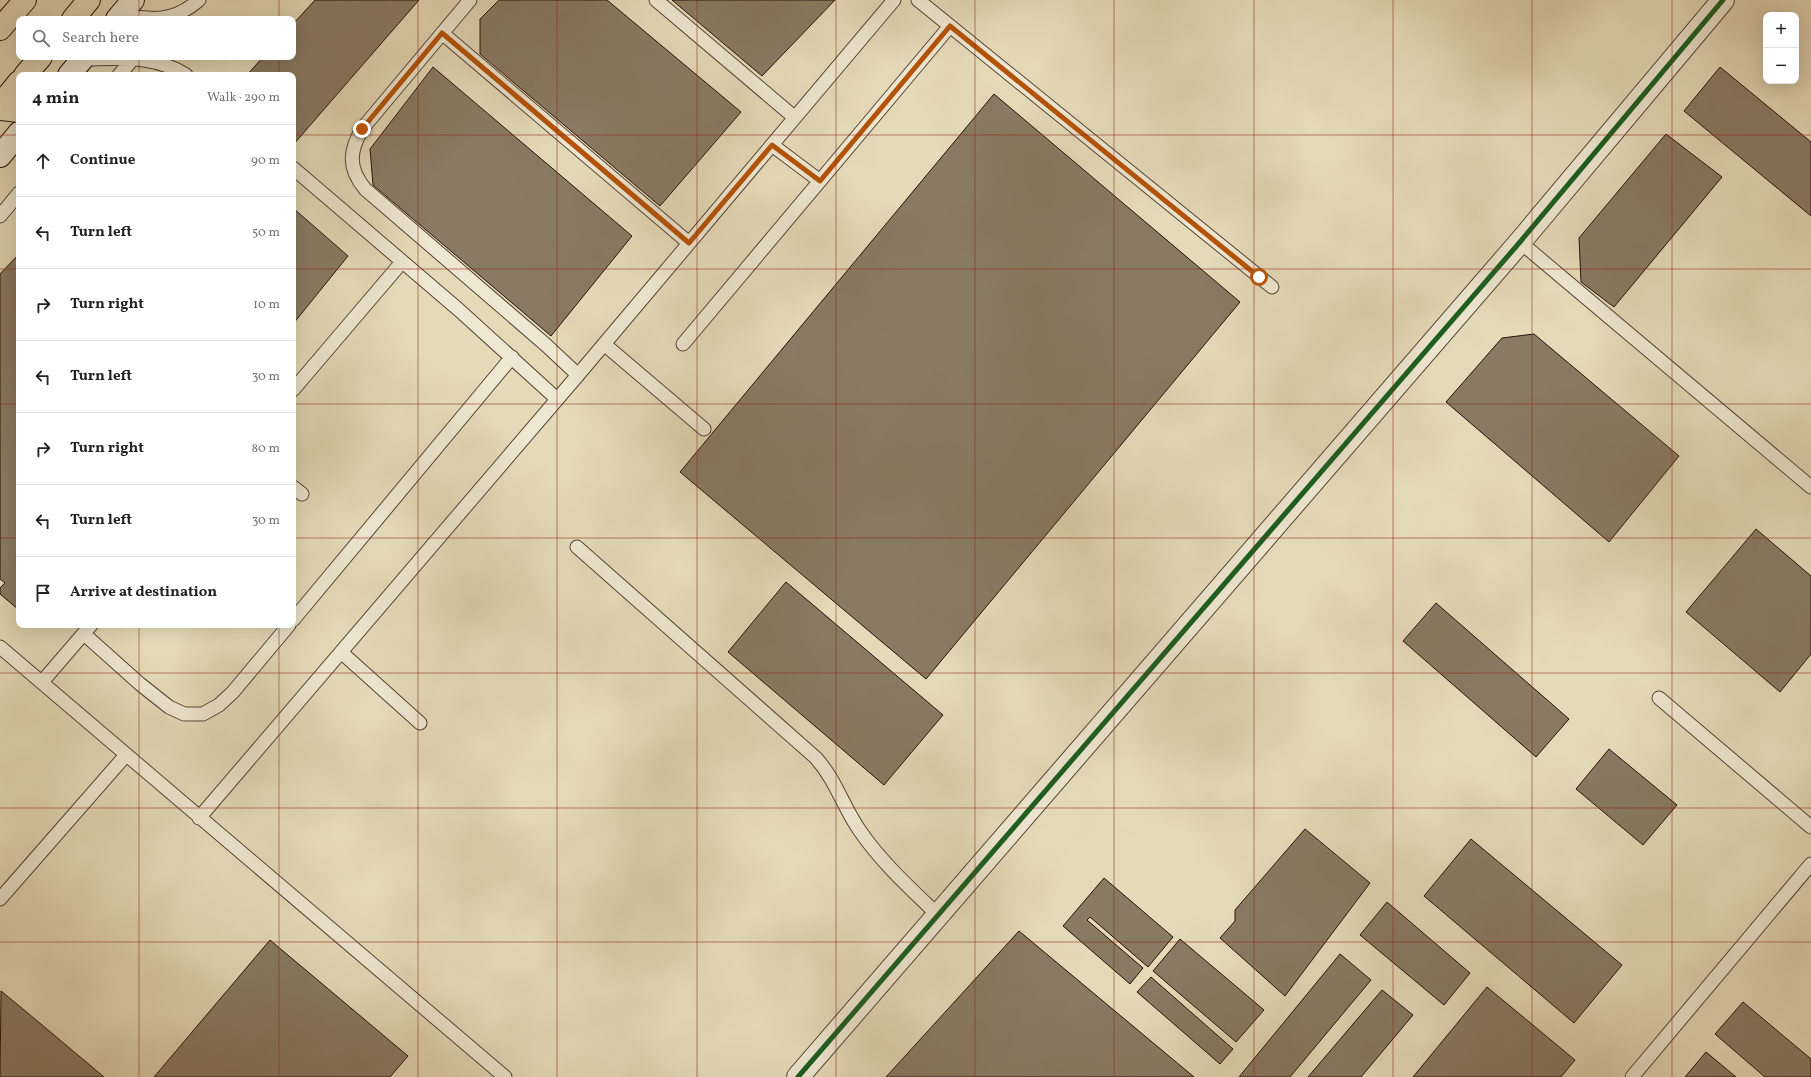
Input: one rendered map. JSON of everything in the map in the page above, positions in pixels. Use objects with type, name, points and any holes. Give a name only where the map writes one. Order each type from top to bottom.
[{"type":"main road","points":[[0,29],[25,0]]},
{"type":"main road","points":[[76,16],[89,0]]},
{"type":"main road","points":[[28,72],[38,60]]},
{"type":"main road","points":[[0,105],[16,86]]},
{"type":"main road","points":[[0,108],[16,111]]},
{"type":"street","points":[[798,1077],[939,916],[1520,242],[1723,0]]},
{"type":"street","points":[[0,156],[16,137]]},
{"type":"lane","points":[[176,16],[189,9],[199,0]]},
{"type":"lane","points":[[470,0],[362,129],[354,144],[352,161],[356,177],[365,189],[546,345],[578,375]]},
{"type":"lane","points":[[656,0],[794,117]]},
{"type":"lane","points":[[199,818],[578,375],[894,0]]},
{"type":"lane","points":[[918,0],[1272,287]]},
{"type":"lane","points":[[123,11],[138,16]]},
{"type":"lane","points":[[683,344],[950,26]]},
{"type":"lane","points":[[442,33],[689,243]]},
{"type":"lane","points":[[78,64],[122,60]]},
{"type":"lane","points":[[122,72],[132,60]]},
{"type":"lane","points":[[140,60],[161,63],[180,72]]},
{"type":"lane","points":[[772,145],[820,181]]},
{"type":"lane","points":[[296,171],[512,357],[557,399]]},
{"type":"lane","points":[[0,216],[16,197]]},
{"type":"lane","points":[[1520,242],[1811,487]]},
{"type":"lane","points":[[296,386],[402,262]]},
{"type":"lane","points":[[604,344],[704,429]]},
{"type":"lane","points":[[296,616],[512,357]]},
{"type":"lane","points":[[577,547],[816,758],[835,784],[852,818],[872,847],[894,873],[939,916]]},
{"type":"lane","points":[[42,682],[88,629],[140,684],[174,709],[184,714],[203,714],[220,705],[233,692],[286,628]]},
{"type":"lane","points":[[0,647],[505,1077]]},
{"type":"lane","points":[[341,652],[420,723]]},
{"type":"lane","points":[[1658,698],[1811,827]]},
{"type":"lane","points":[[0,899],[126,755]]},
{"type":"lane","points":[[1632,1077],[1811,864]]},
{"type":"building","points":[[315,0],[419,0],[296,142],[296,72],[250,72],[260,60],[296,60],[296,21]]},
{"type":"building","points":[[499,0],[607,0],[741,112],[660,206],[480,54],[480,19]]},
{"type":"building","points":[[672,0],[835,0],[762,76]]},
{"type":"building","points":[[433,67],[632,236],[551,336],[373,185],[370,149]]},
{"type":"building","points":[[1720,67],[1811,142],[1811,216],[1684,111]]},
{"type":"building","points":[[994,94],[1240,302],[926,679],[680,472]]},
{"type":"building","points":[[1666,134],[1722,177],[1614,307],[1581,282],[1579,238]]},
{"type":"building","points":[[296,211],[348,256],[296,320]]},
{"type":"building","points":[[16,257],[16,607],[0,594],[0,588],[5,583],[0,579],[0,274]]},
{"type":"building","points":[[1534,334],[1679,456],[1609,542],[1446,402],[1502,338]]},
{"type":"building","points":[[1756,529],[1811,576],[1811,654],[1780,692],[1686,612]]},
{"type":"building","points":[[786,582],[943,715],[884,785],[728,652]]},
{"type":"building","points":[[1436,603],[1569,719],[1536,757],[1403,641]]},
{"type":"building","points":[[1609,749],[1677,805],[1643,845],[1576,789]]},
{"type":"building","points":[[1305,829],[1370,883],[1285,996],[1220,938],[1235,921],[1235,910]]},
{"type":"building","points":[[1471,839],[1622,965],[1574,1023],[1424,896]]},
{"type":"building","points":[[1104,878],[1173,937],[1148,967],[1090,917],[1087,920],[1143,968],[1130,984],[1063,926]]},
{"type":"building","points":[[1387,902],[1470,973],[1444,1005],[1360,935]]},
{"type":"building","points":[[1019,931],[1194,1077],[886,1077]]},
{"type":"building","points":[[1180,939],[1264,1010],[1236,1042],[1153,971]]},
{"type":"building","points":[[270,940],[408,1056],[390,1077],[154,1077]]},
{"type":"building","points":[[1340,954],[1371,980],[1290,1077],[1239,1077]]},
{"type":"building","points":[[1151,977],[1233,1049],[1220,1064],[1137,992]]},
{"type":"building","points":[[1487,987],[1575,1060],[1561,1077],[1413,1077]]},
{"type":"building","points":[[1382,990],[1413,1015],[1361,1077],[1308,1077]]},
{"type":"building","points":[[1,991],[29,1014],[104,1077],[0,1077]]},
{"type":"building","points":[[1743,1002],[1811,1059],[1811,1077],[1765,1077],[1715,1034]]},
{"type":"building","points":[[1706,1052],[1736,1077],[1685,1077]]},
{"type":"cycle path","points":[[798,1077],[1520,242],[1723,0]]},
{"type":"route","points":[[362,129],[442,33],[689,243],[772,145],[820,181],[950,26],[1259,277]]}]
